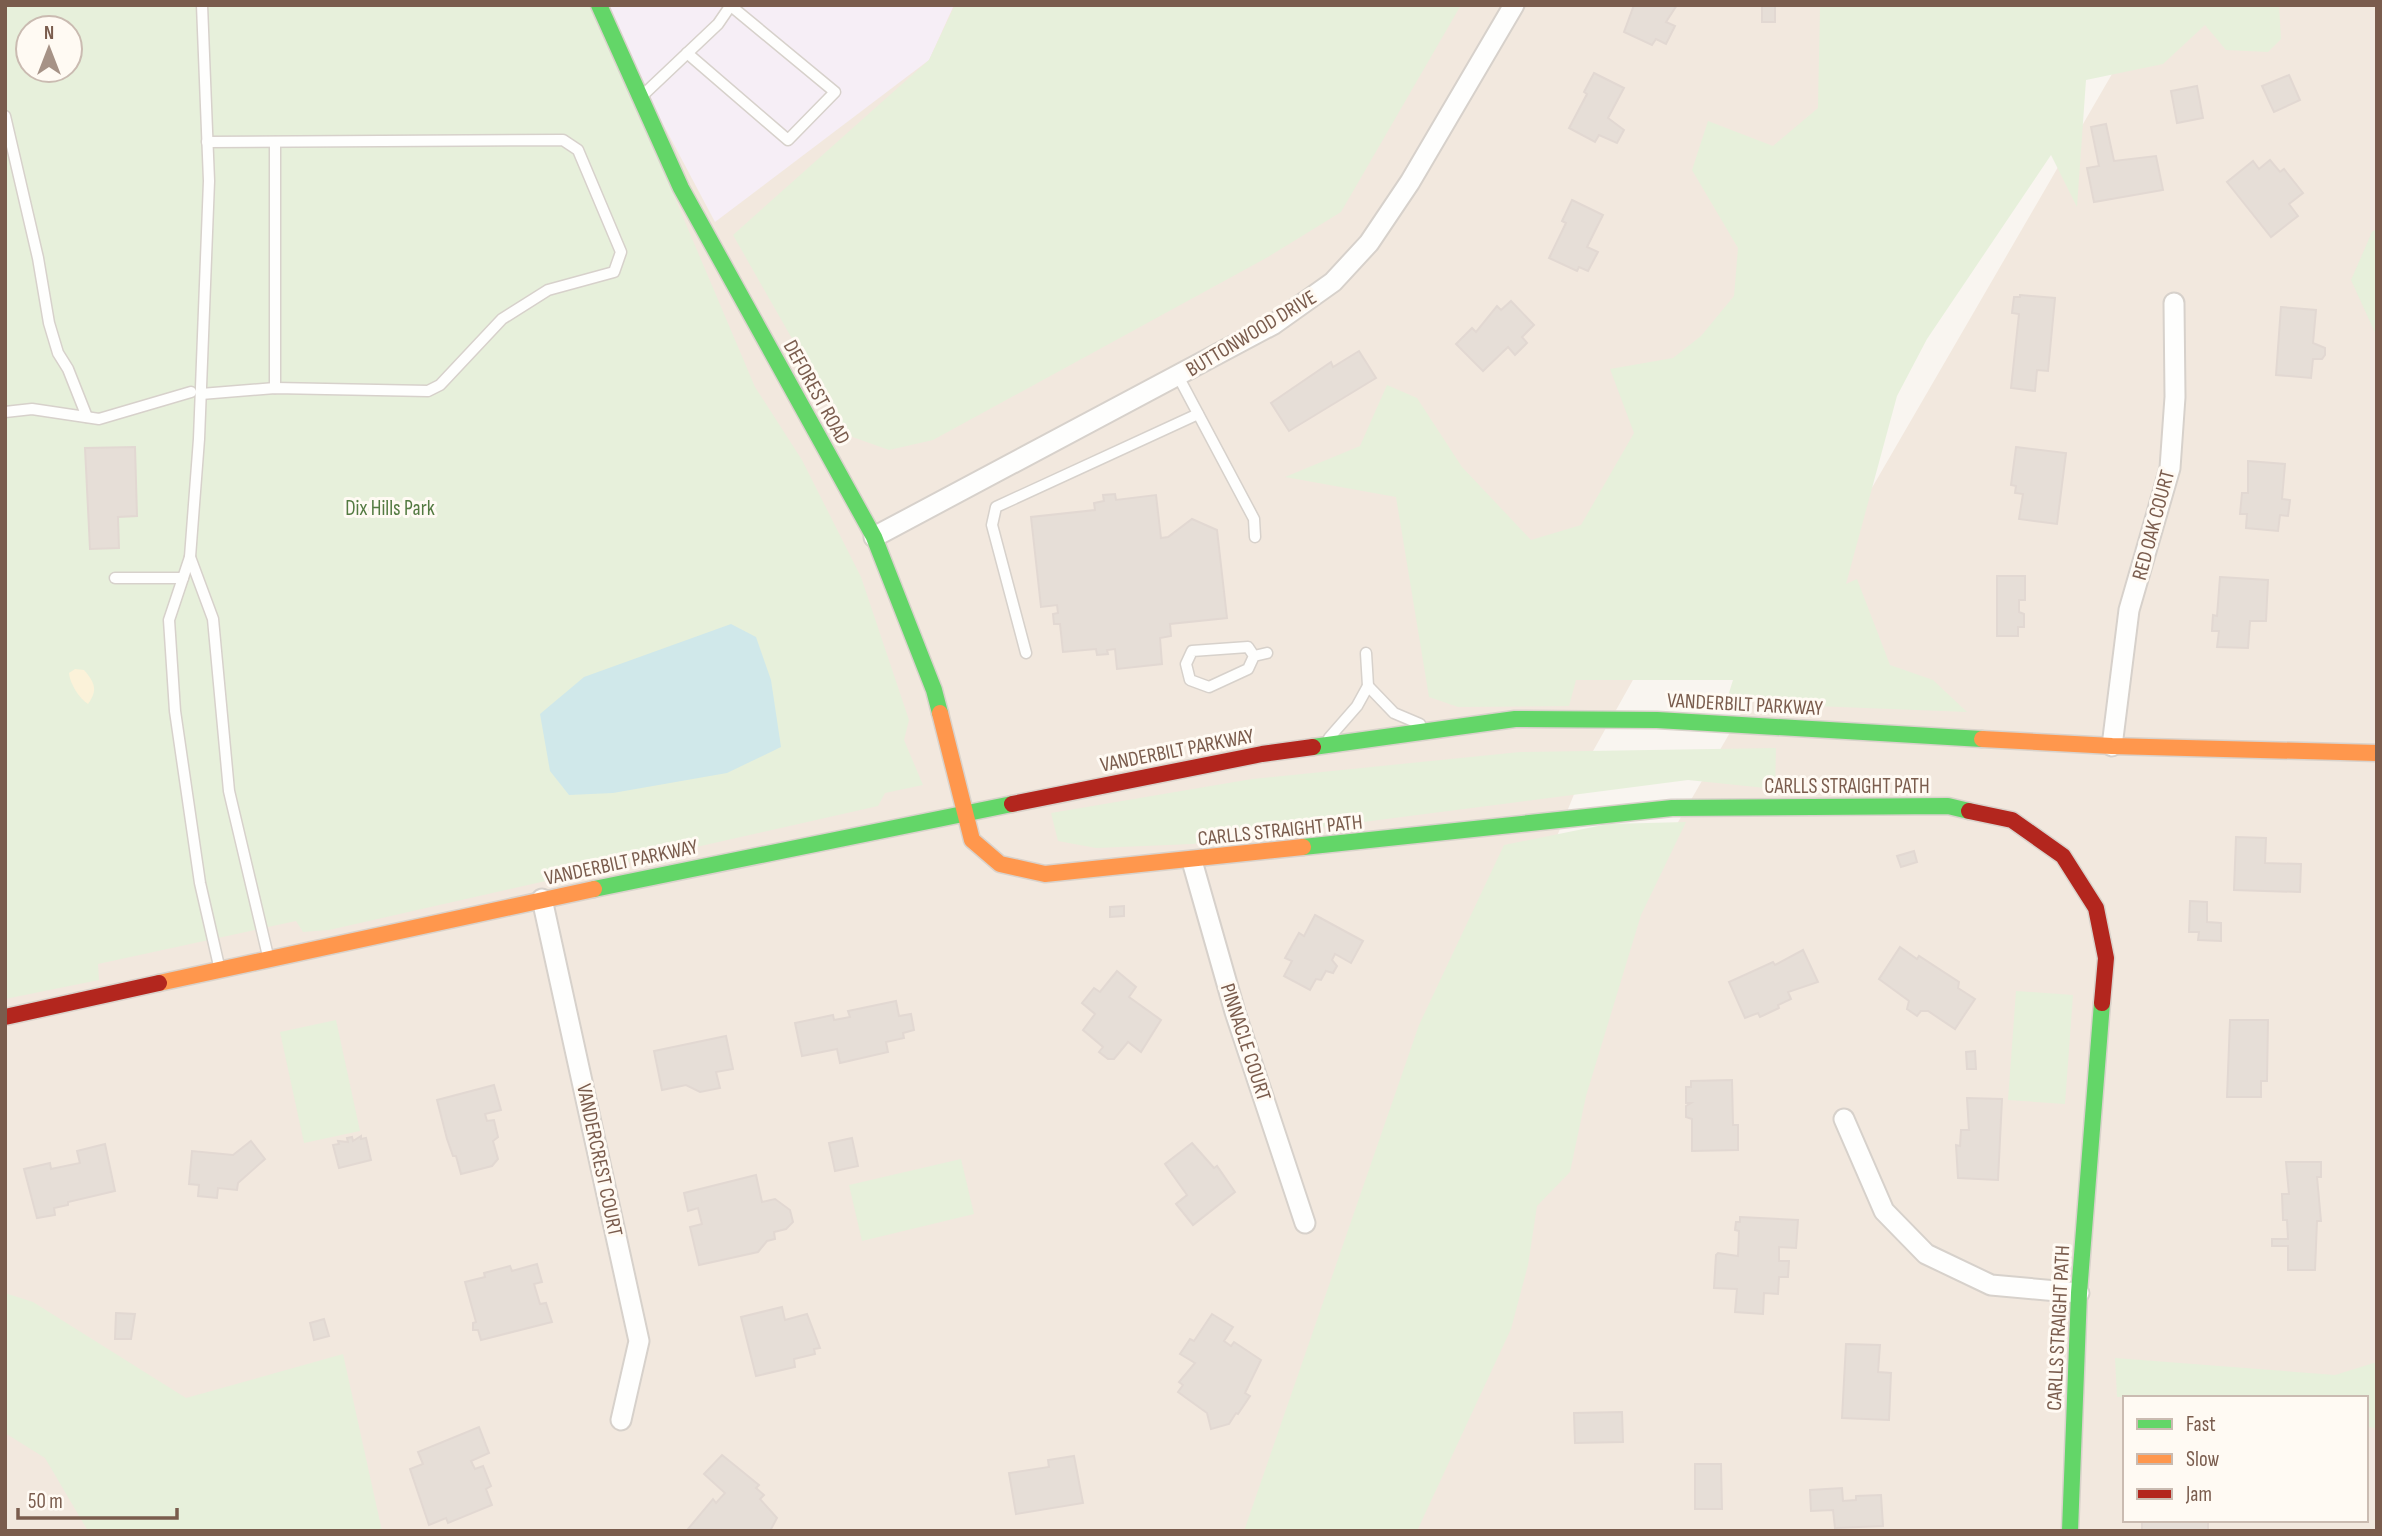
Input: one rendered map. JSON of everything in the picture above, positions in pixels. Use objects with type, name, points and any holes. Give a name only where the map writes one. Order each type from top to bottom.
[{"type":"street","name":"DEFOREST ROAD","points":[[599,5],[681,188],[874,537],[934,690],[967,813]]},
{"type":"street","name":"BUTTONWOOD DRIVE","points":[[874,537],[1274,324],[1334,282],[1369,243],[1410,182],[1514,5]]},
{"type":"street","name":"RED OAK COURT","points":[[2112,746],[2129,610],[2171,468],[2175,397],[2174,303]]},
{"type":"street","name":"VANDERBILT PARKWAY","points":[[5,1017],[542,899],[1262,754],[1515,719],[1657,720],[2112,746],[2377,753]]},
{"type":"street","name":"CARLLS STRAIGHT PATH","points":[[967,813],[972,839],[1000,864],[1045,874],[1672,808],[1948,806],[2012,820],[2063,856],[2096,908],[2106,958],[2080,1293],[2070,1531]]},
{"type":"street","name":"PINNACLE COURT","points":[[1192,860],[1236,1012],[1305,1223]]},
{"type":"street","name":"VANDERCREST COURT","points":[[542,899],[639,1341],[621,1420]]},
{"type":"street","points":[[1844,1119],[1884,1211],[1926,1254],[1991,1285],[2080,1293]]},
{"type":"lane","points":[[202,5],[207,142],[190,557],[169,620],[175,711],[200,883],[220,970]]},
{"type":"lane","points":[[640,98],[731,6],[835,92],[788,140],[687,53]]},
{"type":"lane","points":[[5,116],[38,258],[49,323],[58,352],[68,369],[87,417]]},
{"type":"lane","points":[[5,412],[32,409],[99,419],[196,393],[275,388],[428,391],[440,385],[502,319],[548,290],[614,272],[621,251],[578,150],[563,140],[207,142]]},
{"type":"lane","points":[[275,142],[275,388]]},
{"type":"lane","points":[[1178,376],[1254,519],[1255,537]]},
{"type":"lane","points":[[1026,653],[992,525],[996,507],[1198,414]]},
{"type":"lane","points":[[190,557],[213,619],[229,791],[268,958]]},
{"type":"lane","points":[[115,578],[183,578]]},
{"type":"lane","points":[[1248,647],[1254,656],[1248,669],[1209,687],[1190,680],[1186,664],[1192,651],[1248,647]]},
{"type":"lane","points":[[1254,656],[1267,653]]},
{"type":"lane","points":[[1324,745],[1357,705],[1368,686],[1366,653]]},
{"type":"lane","points":[[1368,686],[1394,713],[1433,730]]},
{"type":"shaded area","points":[[5,5],[2012,5],[1588,760],[1274,1531],[5,1531]]},
{"type":"shaded area","points":[[600,5],[954,5],[929,60],[715,222]]},
{"type":"shaded area","points":[[2152,5],[2377,5],[2377,1531],[1374,1531],[1536,1067]]},
{"type":"green space","name":"Dix Hills Park","points":[[5,5],[600,5],[666,177],[755,387],[802,460],[861,577],[909,720],[904,740],[923,785],[885,793],[878,806],[329,930],[303,932],[296,921],[98,964],[99,980],[5,999]]},
{"type":"green space","points":[[955,5],[1461,5],[1341,212],[1268,257],[933,440],[889,450],[847,435],[733,235],[929,60]]},
{"type":"green space","points":[[1820,5],[2279,5],[2281,39],[2268,52],[2226,50],[2205,25],[2163,64],[2086,80],[2077,207],[2051,155],[1927,339],[1897,396],[1846,584],[1857,579],[1890,665],[1933,680],[1967,712],[1789,705],[1728,696],[1733,680],[1576,680],[1569,706],[1458,707],[1429,697],[1396,497],[1285,477],[1360,446],[1387,385],[1417,398],[1462,467],[1531,540],[1581,525],[1634,433],[1610,369],[1673,358],[1701,336],[1734,296],[1738,248],[1692,170],[1708,121],[1773,146],[1818,108]]},
{"type":"green space","points":[[2377,229],[2377,337],[2351,280],[2372,232]]},
{"type":"green space","points":[[1776,748],[1775,789],[1688,780],[1192,844],[1096,848],[1058,841],[1051,813],[1252,779],[1520,752]]},
{"type":"green space","points":[[1686,822],[1641,915],[1586,1096],[1570,1172],[1537,1206],[1528,1265],[1511,1329],[1417,1531],[1244,1531],[1419,1025],[1504,845],[1608,824]]},
{"type":"green space","points":[[2016,991],[2073,995],[2065,1104],[2008,1100]]},
{"type":"green space","points":[[336,1020],[360,1131],[304,1143],[280,1032]]},
{"type":"green space","points":[[961,1159],[974,1214],[862,1241],[849,1185]]},
{"type":"green space","points":[[5,1293],[33,1302],[186,1398],[343,1354],[382,1531],[88,1531],[45,1458],[5,1433]]},
{"type":"green space","points":[[2115,1358],[2335,1375],[2377,1362],[2377,1428],[2368,1427],[2368,1396],[2117,1397]]},
{"type":"sand","points":[[75,669],[84,670],[93,683],[94,691],[88,704],[71,682],[69,673]]},
{"type":"water","points":[[731,624],[756,637],[771,680],[781,747],[727,773],[613,793],[569,795],[550,771],[540,714],[584,677]]},
{"type":"building","points":[[1634,5],[1677,5],[1666,22],[1675,26],[1666,44],[1656,39],[1652,45],[1624,32]]},
{"type":"building","points":[[1762,6],[1775,6],[1775,22],[1762,22]]},
{"type":"building","points":[[1594,73],[1624,88],[1608,118],[1624,130],[1617,143],[1599,135],[1595,142],[1569,128],[1587,94],[1584,92]]},
{"type":"building","points":[[2289,75],[2300,100],[2274,112],[2262,86]]},
{"type":"building","points":[[2197,86],[2203,118],[2177,123],[2171,91]]},
{"type":"building","points":[[2106,124],[2114,161],[2156,156],[2163,190],[2094,202],[2087,168],[2099,166],[2091,127]]},
{"type":"building","points":[[2270,160],[2280,172],[2284,169],[2303,193],[2289,204],[2298,216],[2271,237],[2227,182],[2253,161],[2259,169]]},
{"type":"building","points":[[1572,200],[1603,215],[1587,247],[1598,252],[1588,271],[1579,267],[1577,271],[1549,258],[1566,223],[1562,221]]},
{"type":"building","points":[[2020,295],[2055,298],[2048,371],[2037,370],[2035,391],[2011,388],[2019,314],[2012,313],[2014,297]]},
{"type":"building","points":[[1511,301],[1534,325],[1522,337],[1527,343],[1515,355],[1508,347],[1483,371],[1456,344],[1472,328],[1476,332],[1497,306],[1501,310]]},
{"type":"building","points":[[2281,307],[2316,310],[2313,343],[2325,348],[2325,355],[2322,359],[2313,359],[2311,378],[2276,375]]},
{"type":"building","points":[[1359,351],[1376,378],[1289,431],[1271,403],[1331,362],[1333,367]]},
{"type":"building","points":[[135,447],[137,516],[118,517],[119,548],[90,549],[85,448]]},
{"type":"building","points":[[2016,447],[2066,453],[2057,524],[2019,519],[2023,494],[2015,493],[2016,486],[2011,485]]},
{"type":"building","points":[[2248,461],[2285,464],[2282,499],[2290,500],[2288,516],[2280,515],[2278,531],[2246,528],[2247,514],[2240,514],[2242,493],[2248,493]]},
{"type":"building","points":[[1115,494],[1116,500],[1156,495],[1161,538],[1168,537],[1192,519],[1217,530],[1227,618],[1170,624],[1171,636],[1160,638],[1162,664],[1117,669],[1115,649],[1107,650],[1108,654],[1097,655],[1096,649],[1063,652],[1060,624],[1054,624],[1053,614],[1058,613],[1057,605],[1041,607],[1031,517],[1095,510],[1094,503],[1104,501],[1103,495]]},
{"type":"building","points":[[1997,576],[2025,576],[2025,600],[2019,600],[2019,612],[2024,614],[2024,627],[2018,627],[2018,636],[1997,636]]},
{"type":"building","points":[[2220,577],[2268,580],[2266,621],[2250,621],[2248,648],[2217,647],[2219,631],[2212,631],[2213,615],[2217,616]]},
{"type":"building","points":[[2236,837],[2266,838],[2265,863],[2301,864],[2300,892],[2234,890]]},
{"type":"building","points":[[1914,851],[1917,862],[1901,867],[1897,856]]},
{"type":"building","points":[[2190,901],[2207,902],[2207,922],[2221,923],[2221,941],[2198,940],[2199,932],[2189,932]]},
{"type":"building","points":[[1124,906],[1124,916],[1110,917],[1110,907]]},
{"type":"building","points":[[1315,915],[1363,941],[1351,963],[1335,954],[1332,960],[1337,966],[1333,973],[1326,971],[1321,980],[1316,979],[1310,990],[1284,976],[1292,961],[1285,958],[1299,933],[1304,936]]},
{"type":"building","points":[[1900,947],[1959,982],[1958,988],[1975,999],[1955,1029],[1928,1011],[1921,1011],[1917,1016],[1907,1009],[1909,1001],[1879,979]]},
{"type":"building","points":[[1803,950],[1818,982],[1788,992],[1791,999],[1778,1005],[1779,1008],[1760,1017],[1758,1013],[1745,1018],[1729,982],[1773,962],[1775,965]]},
{"type":"building","points":[[1117,971],[1136,987],[1129,997],[1161,1020],[1141,1052],[1128,1042],[1114,1059],[1108,1059],[1099,1052],[1103,1047],[1083,1030],[1095,1014],[1082,1003],[1094,988],[1100,992]]},
{"type":"building","points":[[896,1001],[899,1016],[911,1014],[914,1030],[903,1033],[904,1038],[886,1042],[888,1052],[840,1063],[837,1049],[802,1056],[795,1023],[833,1015],[834,1020],[850,1017],[848,1011]]},
{"type":"building","points":[[2230,1020],[2268,1020],[2267,1081],[2261,1081],[2261,1097],[2227,1097]]},
{"type":"building","points":[[726,1036],[733,1069],[716,1072],[720,1088],[700,1092],[686,1085],[662,1090],[654,1051]]},
{"type":"building","points":[[1975,1051],[1976,1069],[1967,1069],[1966,1052]]},
{"type":"building","points":[[1732,1080],[1733,1125],[1738,1125],[1738,1150],[1692,1151],[1692,1119],[1686,1117],[1686,1106],[1691,1103],[1686,1103],[1686,1087],[1691,1087],[1691,1081]]},
{"type":"building","points":[[494,1085],[501,1110],[485,1114],[487,1121],[494,1120],[498,1137],[493,1141],[498,1159],[492,1166],[461,1174],[447,1139],[437,1100]]},
{"type":"building","points":[[1967,1098],[2002,1099],[1998,1180],[1958,1178],[1956,1145],[1960,1146],[1961,1130],[1969,1130]]},
{"type":"building","points":[[361,1136],[361,1139],[366,1138],[371,1160],[339,1168],[333,1145],[339,1144],[338,1141],[348,1142],[347,1138],[352,1137],[353,1141]]},
{"type":"building","points":[[852,1138],[858,1166],[835,1171],[829,1143]]},
{"type":"building","points":[[251,1141],[265,1159],[238,1183],[237,1190],[218,1188],[217,1198],[198,1196],[199,1185],[189,1184],[192,1151],[233,1155]]},
{"type":"building","points":[[1192,1143],[1214,1168],[1217,1166],[1235,1192],[1193,1225],[1176,1204],[1187,1195],[1165,1164]]},
{"type":"building","points":[[105,1144],[115,1191],[68,1202],[68,1205],[54,1208],[55,1215],[37,1218],[24,1169],[50,1163],[51,1169],[80,1163],[77,1151]]},
{"type":"building","points":[[2286,1162],[2321,1162],[2321,1177],[2317,1177],[2321,1221],[2317,1221],[2315,1270],[2288,1270],[2288,1246],[2272,1246],[2272,1239],[2288,1239],[2287,1220],[2283,1220],[2282,1194],[2289,1194]]},
{"type":"building","points":[[756,1175],[762,1202],[775,1199],[790,1210],[793,1222],[786,1229],[774,1232],[775,1239],[767,1241],[758,1252],[699,1265],[690,1227],[702,1224],[698,1208],[688,1211],[684,1193]]},
{"type":"building","points":[[1740,1217],[1798,1220],[1796,1248],[1779,1247],[1779,1261],[1789,1261],[1788,1277],[1779,1277],[1778,1294],[1764,1293],[1763,1314],[1735,1312],[1737,1289],[1714,1288],[1716,1255],[1738,1256],[1739,1231],[1735,1230]]},
{"type":"building","points":[[537,1264],[542,1282],[534,1284],[540,1304],[546,1303],[552,1322],[481,1340],[478,1330],[473,1330],[473,1323],[476,1322],[465,1282],[485,1277],[484,1273],[510,1266],[512,1271]]},
{"type":"building","points":[[782,1307],[785,1320],[807,1314],[820,1348],[814,1349],[815,1354],[794,1359],[795,1367],[756,1376],[741,1317]]},
{"type":"building","points":[[116,1313],[135,1314],[131,1339],[115,1339]]},
{"type":"building","points":[[1212,1314],[1233,1327],[1224,1341],[1231,1346],[1234,1342],[1261,1360],[1245,1393],[1250,1396],[1238,1414],[1236,1413],[1229,1424],[1211,1429],[1207,1413],[1178,1392],[1183,1385],[1179,1382],[1195,1363],[1180,1354],[1190,1339],[1194,1341]]},
{"type":"building","points":[[324,1319],[329,1336],[314,1340],[310,1323]]},
{"type":"building","points":[[1846,1344],[1880,1345],[1878,1372],[1891,1373],[1889,1420],[1842,1418]]},
{"type":"building","points":[[1622,1412],[1623,1442],[1575,1443],[1574,1413]]},
{"type":"building","points":[[479,1427],[489,1453],[471,1461],[475,1469],[483,1466],[491,1486],[486,1489],[492,1505],[448,1523],[446,1518],[429,1525],[410,1469],[423,1464],[418,1452]]},
{"type":"building","points":[[722,1455],[759,1485],[756,1488],[764,1495],[760,1499],[777,1518],[770,1531],[688,1529],[713,1499],[716,1503],[725,1493],[704,1474]]},
{"type":"building","points":[[1074,1456],[1083,1503],[1016,1514],[1009,1473],[1049,1467],[1048,1460]]},
{"type":"building","points":[[1695,1464],[1721,1464],[1722,1509],[1695,1509]]},
{"type":"building","points":[[1842,1488],[1843,1501],[1856,1500],[1856,1496],[1881,1495],[1883,1526],[1835,1528],[1833,1510],[1811,1511],[1810,1490]]},
{"type":"building","points":[[2142,1522],[2208,1522],[2208,1531],[2142,1530]]},
{"type":"traffic: fast","points":[[599,5],[681,188],[874,537],[934,690],[940,713]]},
{"type":"traffic: fast","points":[[1313,747],[1515,719],[1657,720],[1982,739]]},
{"type":"traffic: fast","points":[[594,889],[1012,804]]},
{"type":"traffic: fast","points":[[1303,847],[1672,808],[1948,806],[1969,811]]},
{"type":"traffic: fast","points":[[2070,1531],[2079,1293],[2102,1003]]},
{"type":"traffic: slow","points":[[940,713],[972,840],[1000,864],[1045,874],[1303,847]]},
{"type":"traffic: slow","points":[[1982,739],[2112,746],[2377,753]]},
{"type":"traffic: slow","points":[[159,983],[594,889]]},
{"type":"traffic: jam","points":[[1012,804],[1262,754],[1313,747]]},
{"type":"traffic: jam","points":[[1969,811],[2012,820],[2063,856],[2096,908],[2106,958],[2102,1003]]},
{"type":"traffic: jam","points":[[5,1017],[159,983]]}]
